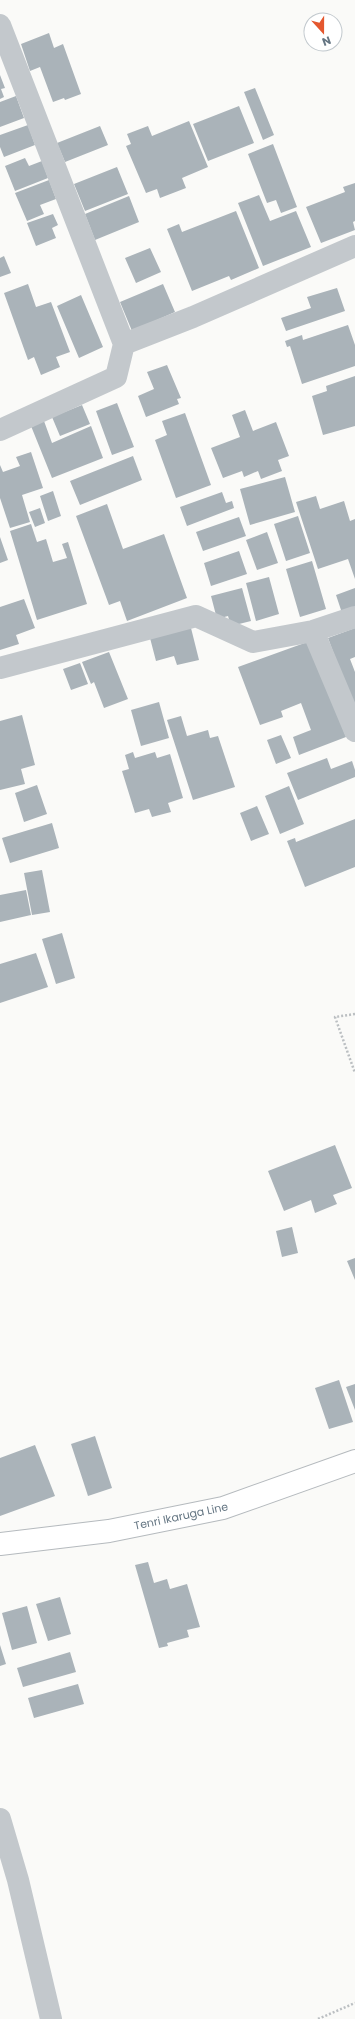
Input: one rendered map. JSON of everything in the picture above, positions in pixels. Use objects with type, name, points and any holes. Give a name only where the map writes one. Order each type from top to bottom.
[{"type":"main road","name":"Tenri Ikaruga Line","points":[[0,1544],[109,1531],[223,1508],[355,1461]]},
{"type":"street","points":[[0,25],[124,344],[116,377],[0,430]]},
{"type":"street","points":[[124,344],[194,317],[355,246]]},
{"type":"street","points":[[0,668],[196,616],[253,642],[314,630],[355,617]]},
{"type":"street","points":[[314,630],[355,731]]},
{"type":"street","points":[[0,1819],[18,1880],[51,2019]]},
{"type":"path","points":[[355,1014],[335,1017],[355,1073]]},
{"type":"path","points":[[318,2019],[355,2003]]},
{"type":"building","points":[[49,33],[54,48],[63,44],[81,94],[65,100],[64,98],[53,102],[40,67],[30,71],[21,44]]},
{"type":"building","points":[[0,75],[5,88],[1,89],[4,97],[0,99]]},
{"type":"building","points":[[255,88],[274,135],[263,140],[244,92]]},
{"type":"building","points":[[16,96],[24,118],[0,127],[0,102]]},
{"type":"building","points":[[239,106],[254,143],[208,161],[193,124]]},
{"type":"building","points":[[189,121],[208,167],[182,178],[186,188],[160,198],[157,189],[146,193],[126,146],[131,144],[127,134],[148,126],[152,136]]},
{"type":"building","points":[[28,125],[35,145],[4,157],[0,147],[0,135]]},
{"type":"building","points":[[100,126],[108,145],[65,162],[57,143]]},
{"type":"building","points":[[273,144],[297,207],[281,213],[276,200],[267,203],[248,154]]},
{"type":"building","points":[[25,158],[29,166],[42,161],[48,178],[15,191],[5,166]]},
{"type":"building","points":[[117,167],[128,194],[85,211],[74,184]]},
{"type":"building","points":[[49,180],[56,199],[40,205],[44,214],[27,221],[15,193]]},
{"type":"building","points":[[355,183],[355,221],[353,222],[355,230],[321,243],[306,207],[345,192],[343,187]]},
{"type":"building","points":[[259,195],[270,221],[296,211],[311,247],[263,266],[238,203]]},
{"type":"building","points":[[129,196],[139,222],[95,240],[85,214]]},
{"type":"building","points":[[236,211],[259,268],[231,280],[229,276],[192,291],[167,229],[179,224],[182,232]]},
{"type":"building","points":[[53,214],[58,225],[52,228],[56,238],[36,246],[27,223]]},
{"type":"building","points":[[150,248],[161,272],[136,283],[125,258]]},
{"type":"building","points":[[4,256],[11,273],[0,277],[0,258]]},
{"type":"building","points":[[28,284],[36,307],[51,302],[70,352],[56,357],[60,367],[41,375],[34,357],[28,360],[4,293]]},
{"type":"building","points":[[163,284],[175,312],[132,331],[120,302]]},
{"type":"building","points":[[337,288],[345,311],[286,331],[281,318],[311,308],[307,297]]},
{"type":"building","points":[[81,295],[103,347],[79,358],[57,306]]},
{"type":"building","points":[[348,325],[355,345],[355,366],[302,384],[290,346],[287,347],[285,341],[302,335],[303,340]]},
{"type":"building","points":[[167,365],[181,398],[177,399],[179,404],[146,417],[138,396],[154,389],[147,372]]},
{"type":"building","points":[[355,376],[355,426],[323,435],[312,396],[327,391],[326,386]]},
{"type":"building","points":[[117,403],[134,447],[112,455],[96,411]]},
{"type":"building","points":[[82,405],[90,424],[60,436],[52,417]]},
{"type":"building","points":[[245,410],[253,431],[276,422],[289,456],[278,460],[282,471],[261,479],[258,471],[244,477],[242,471],[223,478],[211,448],[240,437],[232,415]]},
{"type":"building","points":[[185,413],[211,485],[176,498],[155,440],[167,435],[162,421]]},
{"type":"building","points":[[44,421],[52,443],[91,426],[103,458],[52,478],[31,426]]},
{"type":"building","points":[[31,452],[43,488],[22,495],[30,522],[10,528],[0,498],[0,465],[3,472],[20,466],[16,457]]},
{"type":"building","points":[[133,456],[142,480],[80,505],[70,481]]},
{"type":"building","points":[[285,477],[295,512],[250,525],[240,489]]},
{"type":"building","points":[[53,491],[61,516],[48,521],[40,496]]},
{"type":"building","points":[[222,492],[226,503],[232,501],[234,508],[187,526],[180,507]]},
{"type":"building","points":[[316,496],[320,509],[344,501],[350,521],[355,519],[355,579],[348,559],[318,569],[296,502]]},
{"type":"building","points":[[107,504],[123,549],[164,534],[187,598],[127,621],[120,601],[109,605],[76,516]]},
{"type":"building","points":[[40,508],[45,523],[35,527],[29,512]]},
{"type":"building","points":[[298,516],[310,553],[286,561],[274,524]]},
{"type":"building","points":[[239,517],[246,536],[203,551],[196,532]]},
{"type":"building","points":[[31,524],[37,542],[46,539],[53,562],[67,558],[62,544],[68,542],[87,604],[37,620],[10,531]]},
{"type":"building","points":[[267,532],[278,563],[257,570],[246,540]]},
{"type":"building","points":[[0,537],[8,560],[0,563]]},
{"type":"building","points":[[239,551],[247,574],[211,586],[204,563]]},
{"type":"building","points":[[312,561],[326,609],[300,617],[286,569]]},
{"type":"building","points":[[269,577],[279,614],[256,621],[246,583]]},
{"type":"building","points":[[242,588],[251,621],[231,626],[228,616],[217,619],[211,596]]},
{"type":"building","points":[[355,588],[355,608],[342,613],[336,595]]},
{"type":"building","points":[[24,599],[35,628],[16,635],[19,644],[0,650],[0,607]]},
{"type":"building","points":[[191,628],[199,660],[177,665],[174,656],[156,661],[150,638]]},
{"type":"building","points":[[355,628],[355,657],[350,659],[355,672],[355,712],[328,638]]},
{"type":"building","points":[[310,641],[346,737],[299,755],[293,737],[311,730],[301,703],[281,711],[283,717],[260,725],[238,667]]},
{"type":"building","points":[[109,652],[128,699],[104,708],[94,682],[91,684],[82,662]]},
{"type":"building","points":[[80,663],[88,684],[71,690],[63,669]]},
{"type":"building","points":[[159,702],[169,738],[141,746],[131,710]]},
{"type":"building","points":[[22,715],[35,765],[21,769],[25,784],[0,790],[0,721]]},
{"type":"building","points":[[181,716],[187,736],[208,730],[210,738],[218,736],[235,787],[193,800],[167,720]]},
{"type":"building","points":[[281,735],[291,758],[276,764],[267,740]]},
{"type":"building","points":[[133,752],[135,758],[155,752],[157,758],[170,754],[183,798],[168,803],[171,812],[152,817],[149,809],[135,813],[122,771],[129,769],[125,755]]},
{"type":"building","points":[[327,758],[331,769],[352,761],[355,770],[355,777],[298,800],[287,773]]},
{"type":"building","points":[[37,785],[47,814],[24,822],[15,793]]},
{"type":"building","points":[[289,786],[304,824],[280,834],[265,796]]},
{"type":"building","points":[[257,806],[269,834],[251,841],[240,813]]},
{"type":"building","points":[[355,819],[355,867],[305,887],[287,841],[295,838],[296,842]]},
{"type":"building","points":[[52,823],[59,848],[10,863],[2,838]]},
{"type":"building","points":[[42,870],[50,912],[32,915],[24,873]]},
{"type":"building","points":[[26,890],[31,915],[0,922],[0,895]]},
{"type":"building","points":[[62,933],[75,978],[56,984],[42,939]]},
{"type":"building","points":[[36,953],[48,987],[0,1003],[0,964]]},
{"type":"building","points":[[335,1145],[352,1188],[333,1195],[337,1204],[315,1213],[311,1200],[284,1211],[268,1171]]},
{"type":"building","points":[[292,1227],[298,1253],[282,1257],[276,1231]]},
{"type":"building","points":[[355,1258],[355,1280],[347,1261]]},
{"type":"building","points":[[339,1380],[353,1422],[329,1429],[315,1388]]},
{"type":"building","points":[[355,1384],[355,1410],[346,1387]]},
{"type":"building","points":[[95,1436],[112,1488],[88,1496],[71,1444]]},
{"type":"building","points":[[35,1445],[55,1496],[0,1516],[0,1458]]},
{"type":"building","points":[[148,1562],[154,1583],[167,1579],[170,1589],[187,1584],[200,1627],[187,1630],[189,1637],[167,1643],[168,1646],[159,1648],[135,1565]]},
{"type":"building","points":[[60,1597],[71,1634],[48,1641],[36,1604]]},
{"type":"building","points":[[27,1606],[37,1643],[12,1650],[2,1613]]},
{"type":"building","points":[[0,1645],[6,1664],[0,1666]]},
{"type":"building","points":[[70,1652],[76,1672],[23,1687],[17,1668]]},
{"type":"building","points":[[78,1684],[84,1704],[34,1718],[28,1698]]}]
